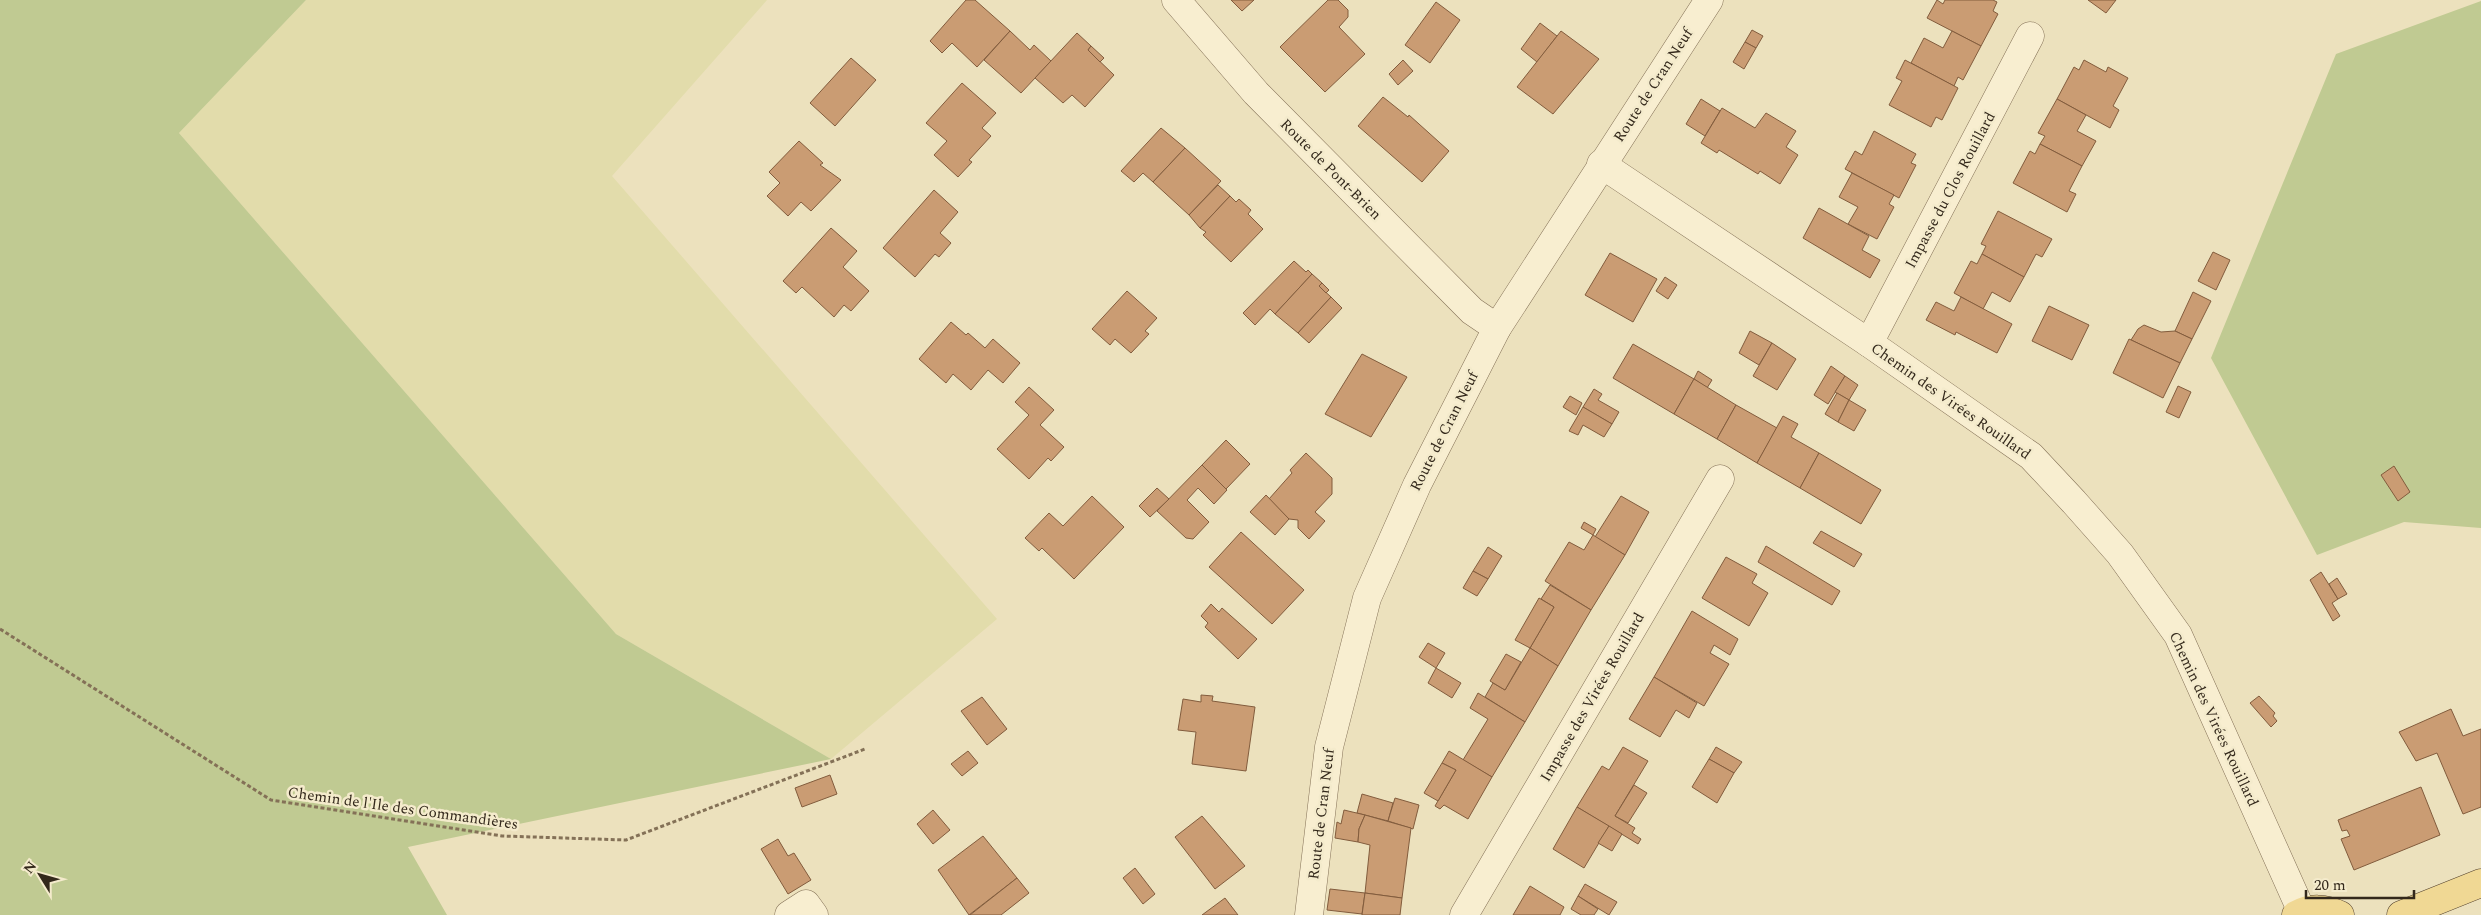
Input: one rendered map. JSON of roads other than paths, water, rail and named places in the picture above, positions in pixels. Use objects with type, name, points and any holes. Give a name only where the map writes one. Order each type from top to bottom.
[{"type":"main road","points":[[2401,915],[2481,883]]},
{"type":"main road","points":[[2299,913],[2327,910],[2340,915]]},
{"type":"street","name":"Route de Pont-Brien","points":[[1176,0],[1256,93],[1472,311],[1497,328]]},
{"type":"street","name":"Route de Cran Neuf","points":[[1309,915],[1329,747],[1367,598],[1417,485],[1497,328],[1601,164],[1710,0]]},
{"type":"street","name":"Impasse du Clos Rouillard","points":[[1869,343],[2030,36]]},
{"type":"street","name":"Chemin des Virées Rouillard","points":[[1601,164],[1869,343],[2031,456],[2120,554],[2178,635],[2299,913]]},
{"type":"street","name":"Impasse des Virées Rouillard","points":[[1464,915],[1720,479]]},
{"type":"street","points":[[789,915],[806,904],[814,915]]}]
